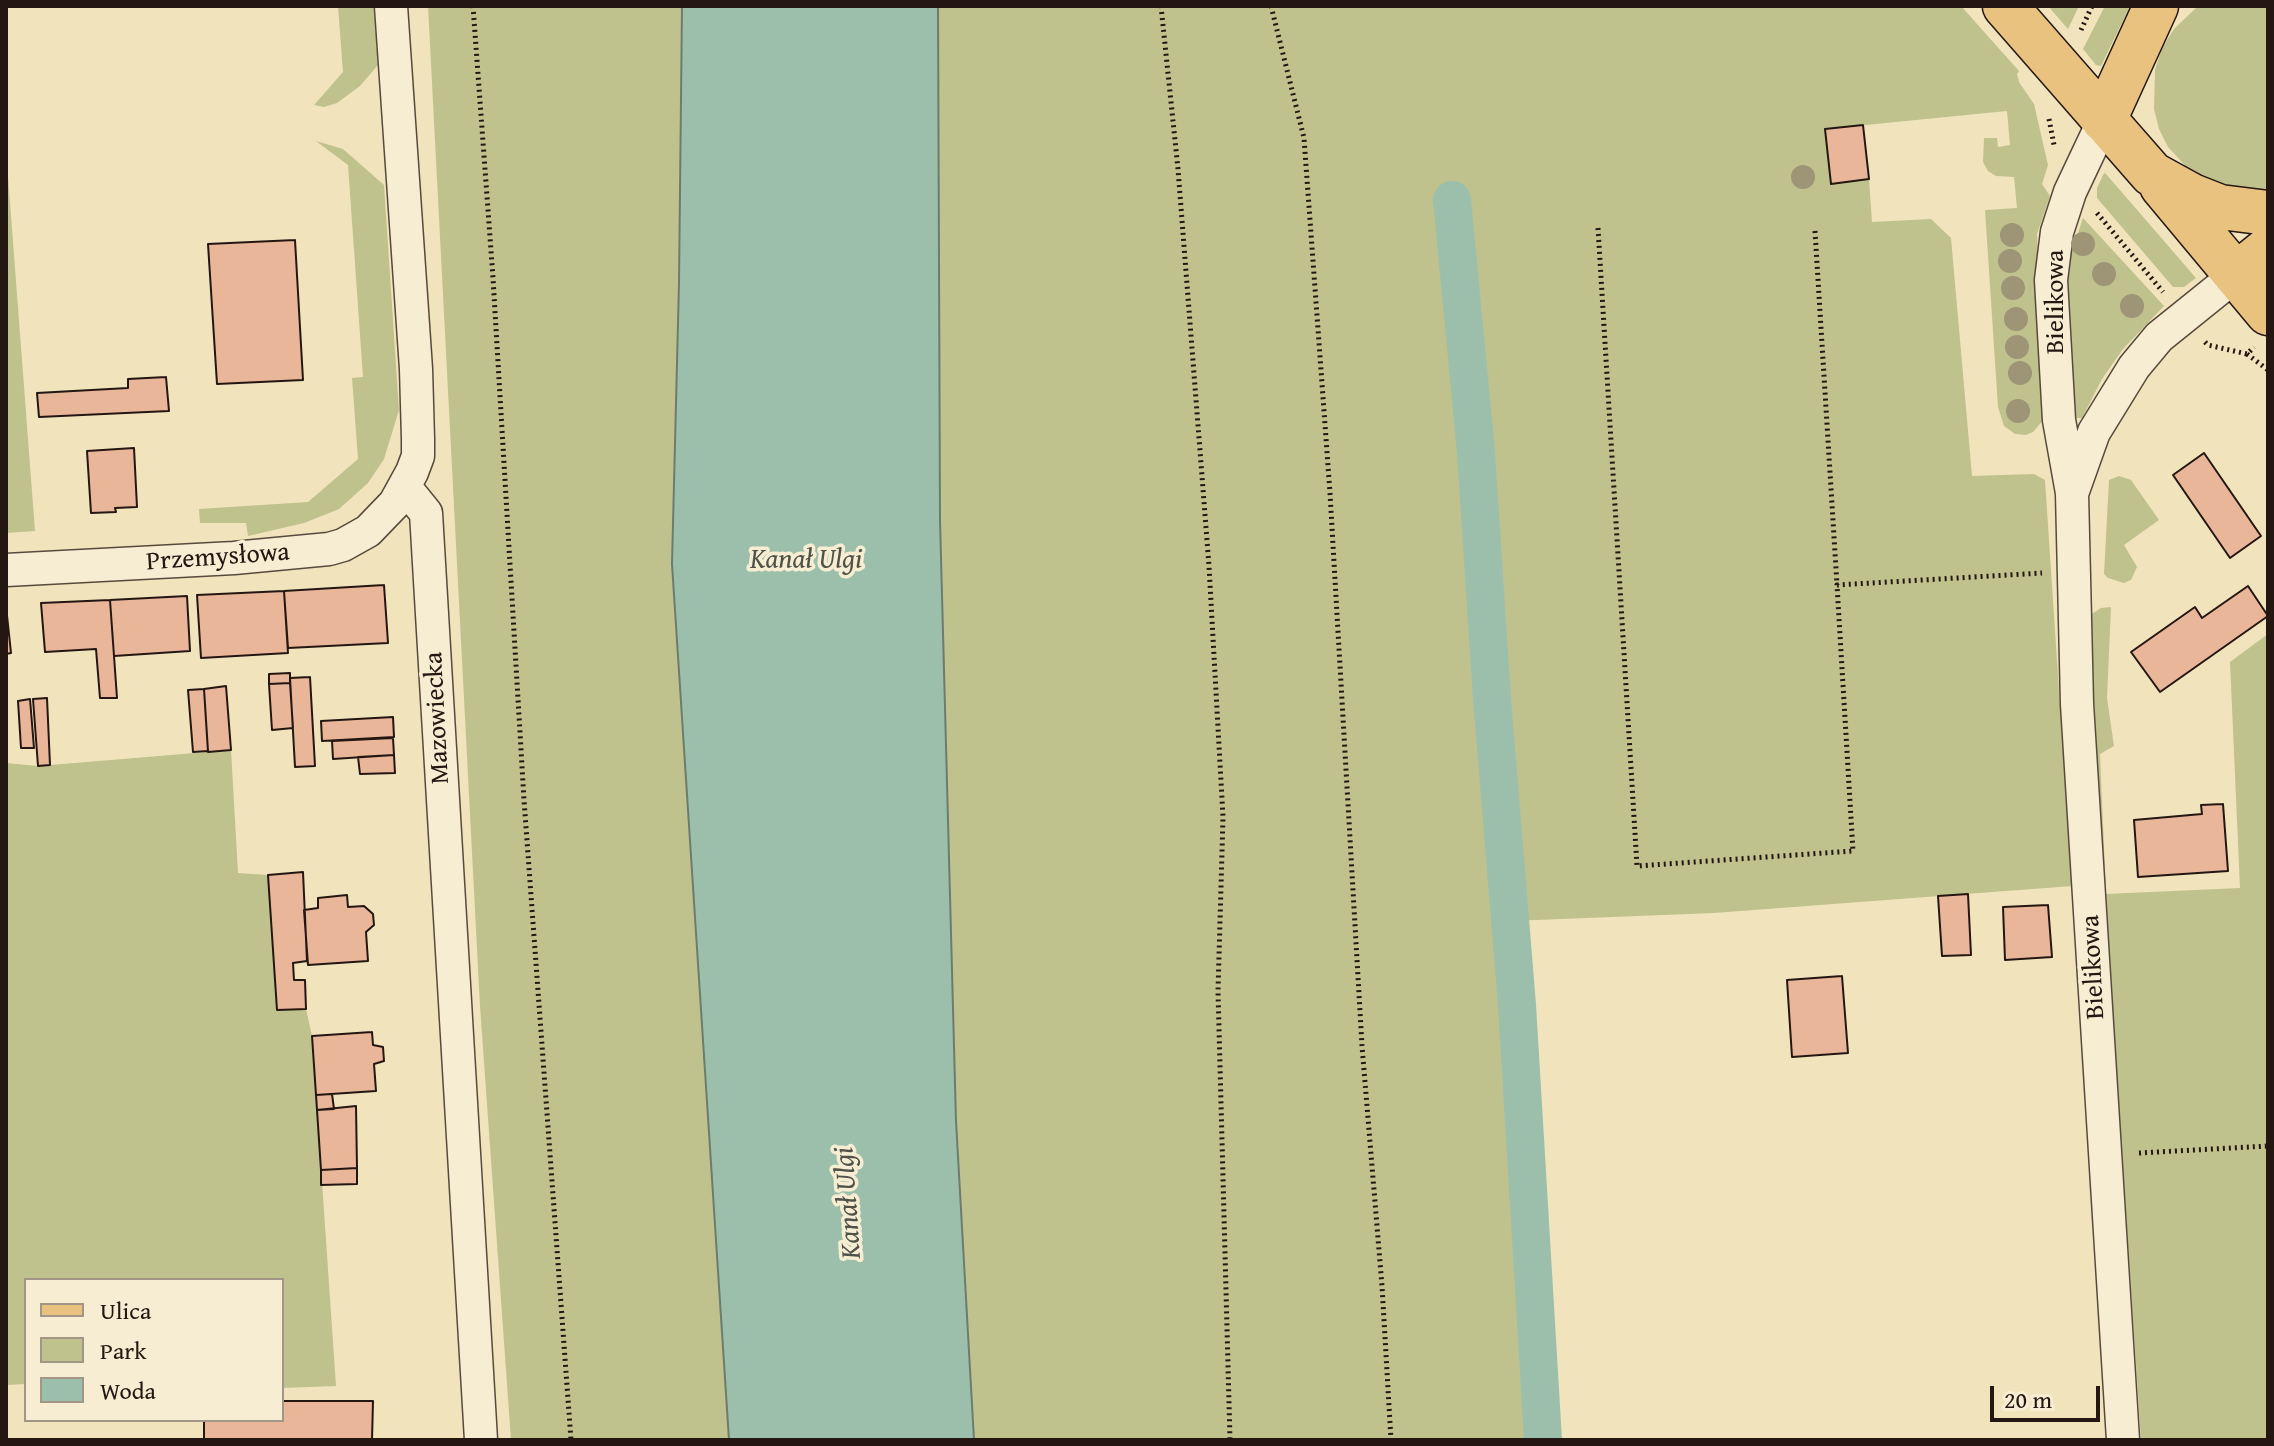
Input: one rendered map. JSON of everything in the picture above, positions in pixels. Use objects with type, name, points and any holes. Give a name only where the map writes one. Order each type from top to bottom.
[{"type":"main road","points":[[2005,6],[2152,174],[2252,262],[2263,328]]},
{"type":"main road","points":[[2104,120],[2157,13]]},
{"type":"main road","points":[[2152,174],[2220,207],[2268,213]]},
{"type":"street","points":[[391,6],[418,416],[418,456],[405,487]]},
{"type":"street","name":"Bielikowa","points":[[2104,120],[2070,192],[2057,232],[2051,280],[2059,420],[2072,493],[2077,704],[2123,1440]]},
{"type":"street","name":"Bielikowa","points":[[2072,493],[2089,441],[2118,390],[2147,351],[2183,316],[2252,262]]},
{"type":"street","name":"Przemysłowa","points":[[6,570],[234,558],[329,549],[351,541],[377,524],[405,487]]},
{"type":"street","name":"Mazowiecka","points":[[405,487],[426,513],[481,1440]]},
{"type":"path","points":[[473,6],[493,278],[524,800],[571,1440]]},
{"type":"path","points":[[1161,6],[1178,169],[1207,534],[1223,817],[1218,991],[1230,1440]]},
{"type":"path","points":[[1271,6],[1304,138],[1329,477],[1362,1046],[1391,1440]]},
{"type":"path","points":[[2053,61],[2076,40],[2092,6]]},
{"type":"path","points":[[2045,108],[2053,136],[2054,157],[2048,183],[2087,201],[2208,345],[2247,354],[2268,370]]},
{"type":"path","points":[[1598,228],[1637,866],[1853,851],[1815,231]]},
{"type":"path","points":[[2247,354],[2263,328]]},
{"type":"path","points":[[1837,585],[2054,572],[2075,583]]},
{"type":"path","points":[[2106,1155],[2268,1146]]},
{"type":"green space","points":[[338,6],[374,6],[378,65],[360,86],[337,103],[324,107],[314,105],[343,72]]},
{"type":"green space","points":[[428,6],[682,6],[672,564],[729,1440],[511,1440],[480,1006]]},
{"type":"green space","points":[[938,6],[1961,6],[2019,71],[2019,82],[2034,104],[2048,165],[2042,184],[2050,196],[2037,234],[2046,417],[2033,432],[2026,435],[2015,434],[2004,426],[1998,407],[1985,210],[2017,208],[2014,177],[1996,176],[1988,171],[1983,162],[1984,138],[1997,138],[1998,147],[2010,145],[2007,111],[1825,129],[1831,183],[1869,179],[1872,222],[1931,219],[1951,238],[1972,476],[2034,474],[2045,480],[2072,886],[1714,913],[1510,921],[1544,1440],[974,1440],[956,1121],[940,520]]},
{"type":"green space","points":[[2048,6],[2079,6],[2068,29]]},
{"type":"green space","points":[[2105,6],[2130,6],[2101,66],[2096,65],[2083,49]]},
{"type":"green space","points":[[2198,6],[2268,6],[2268,195],[2255,196],[2194,175],[2168,147],[2159,129],[2154,109],[2155,70],[2162,48],[2174,29]]},
{"type":"green space","points":[[316,141],[343,149],[384,185],[399,410],[384,459],[368,483],[339,509],[304,523],[248,536],[246,523],[200,523],[199,509],[308,502],[358,459],[352,378],[363,377],[348,165]]},
{"type":"green space","points":[[6,150],[35,531],[6,533]]},
{"type":"green space","points":[[2104,173],[2196,278],[2184,287],[2173,287],[2097,198],[2097,188]]},
{"type":"green space","points":[[2083,218],[2164,306],[2123,349],[2102,379],[2082,418],[2074,418],[2066,288],[2069,259]]},
{"type":"green space","points":[[2119,476],[2131,480],[2159,520],[2124,545],[2137,567],[2131,580],[2124,583],[2104,574],[2109,480]]},
{"type":"green space","points":[[2111,607],[2107,698],[2114,746],[2100,754],[2106,894],[2240,888],[2230,662],[2268,634],[2268,1440],[2141,1440],[2105,895],[2098,895],[2090,615],[2101,608]]},
{"type":"green space","points":[[231,750],[238,873],[268,875],[277,1010],[306,1009],[312,1036],[336,1386],[284,1388],[284,1278],[24,1278],[24,1384],[6,1385],[6,763],[38,766]]},
{"type":"water","name":"Kanał Ulgi","points":[[682,6],[938,6],[940,520],[956,1121],[974,1440],[729,1440],[672,564]]},
{"type":"building","points":[[1863,125],[1869,179],[1831,184],[1825,129]]},
{"type":"building","points":[[295,240],[303,380],[217,384],[208,244]]},
{"type":"building","points":[[166,377],[169,411],[39,417],[37,393],[128,388],[128,379]]},
{"type":"building","points":[[134,448],[137,507],[91,513],[87,451]]},
{"type":"building","points":[[2204,453],[2261,536],[2230,558],[2173,475]]},
{"type":"building","points":[[384,585],[388,643],[288,648],[284,591]]},
{"type":"building","points":[[2248,586],[2268,616],[2160,692],[2131,652],[2195,607],[2202,618]]},
{"type":"building","points":[[284,591],[288,653],[201,658],[197,595]]},
{"type":"building","points":[[187,596],[190,651],[114,656],[110,600]]},
{"type":"building","points":[[110,600],[117,698],[100,698],[96,649],[45,652],[41,603]]},
{"type":"building","points":[[6,606],[11,653],[6,654]]},
{"type":"building","points":[[290,673],[290,683],[269,684],[269,674]]},
{"type":"building","points":[[310,677],[315,766],[295,767],[290,678]]},
{"type":"building","points":[[290,683],[293,728],[272,730],[269,684]]},
{"type":"building","points":[[226,686],[231,750],[208,752],[204,689]]},
{"type":"building","points":[[204,689],[208,751],[193,752],[188,690]]},
{"type":"building","points":[[47,698],[50,765],[38,766],[33,699]]},
{"type":"building","points":[[30,699],[34,748],[21,748],[18,701]]},
{"type":"building","points":[[393,717],[394,737],[322,741],[321,721]]},
{"type":"building","points":[[393,738],[394,755],[333,759],[332,741]]},
{"type":"building","points":[[394,755],[395,773],[360,774],[358,757]]},
{"type":"building","points":[[2223,804],[2228,871],[2138,877],[2134,820],[2202,814],[2201,805]]},
{"type":"building","points":[[303,872],[307,961],[293,963],[294,980],[305,980],[306,1009],[277,1010],[268,875]]},
{"type":"building","points":[[1968,894],[1971,955],[1942,956],[1938,896]]},
{"type":"building","points":[[347,895],[348,907],[364,906],[373,914],[374,925],[366,932],[368,961],[308,965],[304,910],[318,908],[318,898]]},
{"type":"building","points":[[2048,905],[2052,957],[2005,960],[2003,907]]},
{"type":"building","points":[[1842,976],[1848,1053],[1792,1057],[1787,980]]},
{"type":"building","points":[[372,1032],[373,1045],[383,1047],[384,1061],[374,1064],[376,1091],[316,1095],[312,1036]]},
{"type":"building","points":[[332,1094],[334,1109],[317,1110],[316,1095]]},
{"type":"building","points":[[356,1106],[357,1168],[321,1170],[317,1110]]},
{"type":"building","points":[[357,1168],[357,1184],[321,1185],[321,1170]]},
{"type":"building","points":[[284,1401],[373,1401],[372,1440],[204,1440],[204,1422],[284,1422]]},
{"type":"waterway","points":[[1452,200],[1476,453],[1517,1005],[1543,1440]]}]
